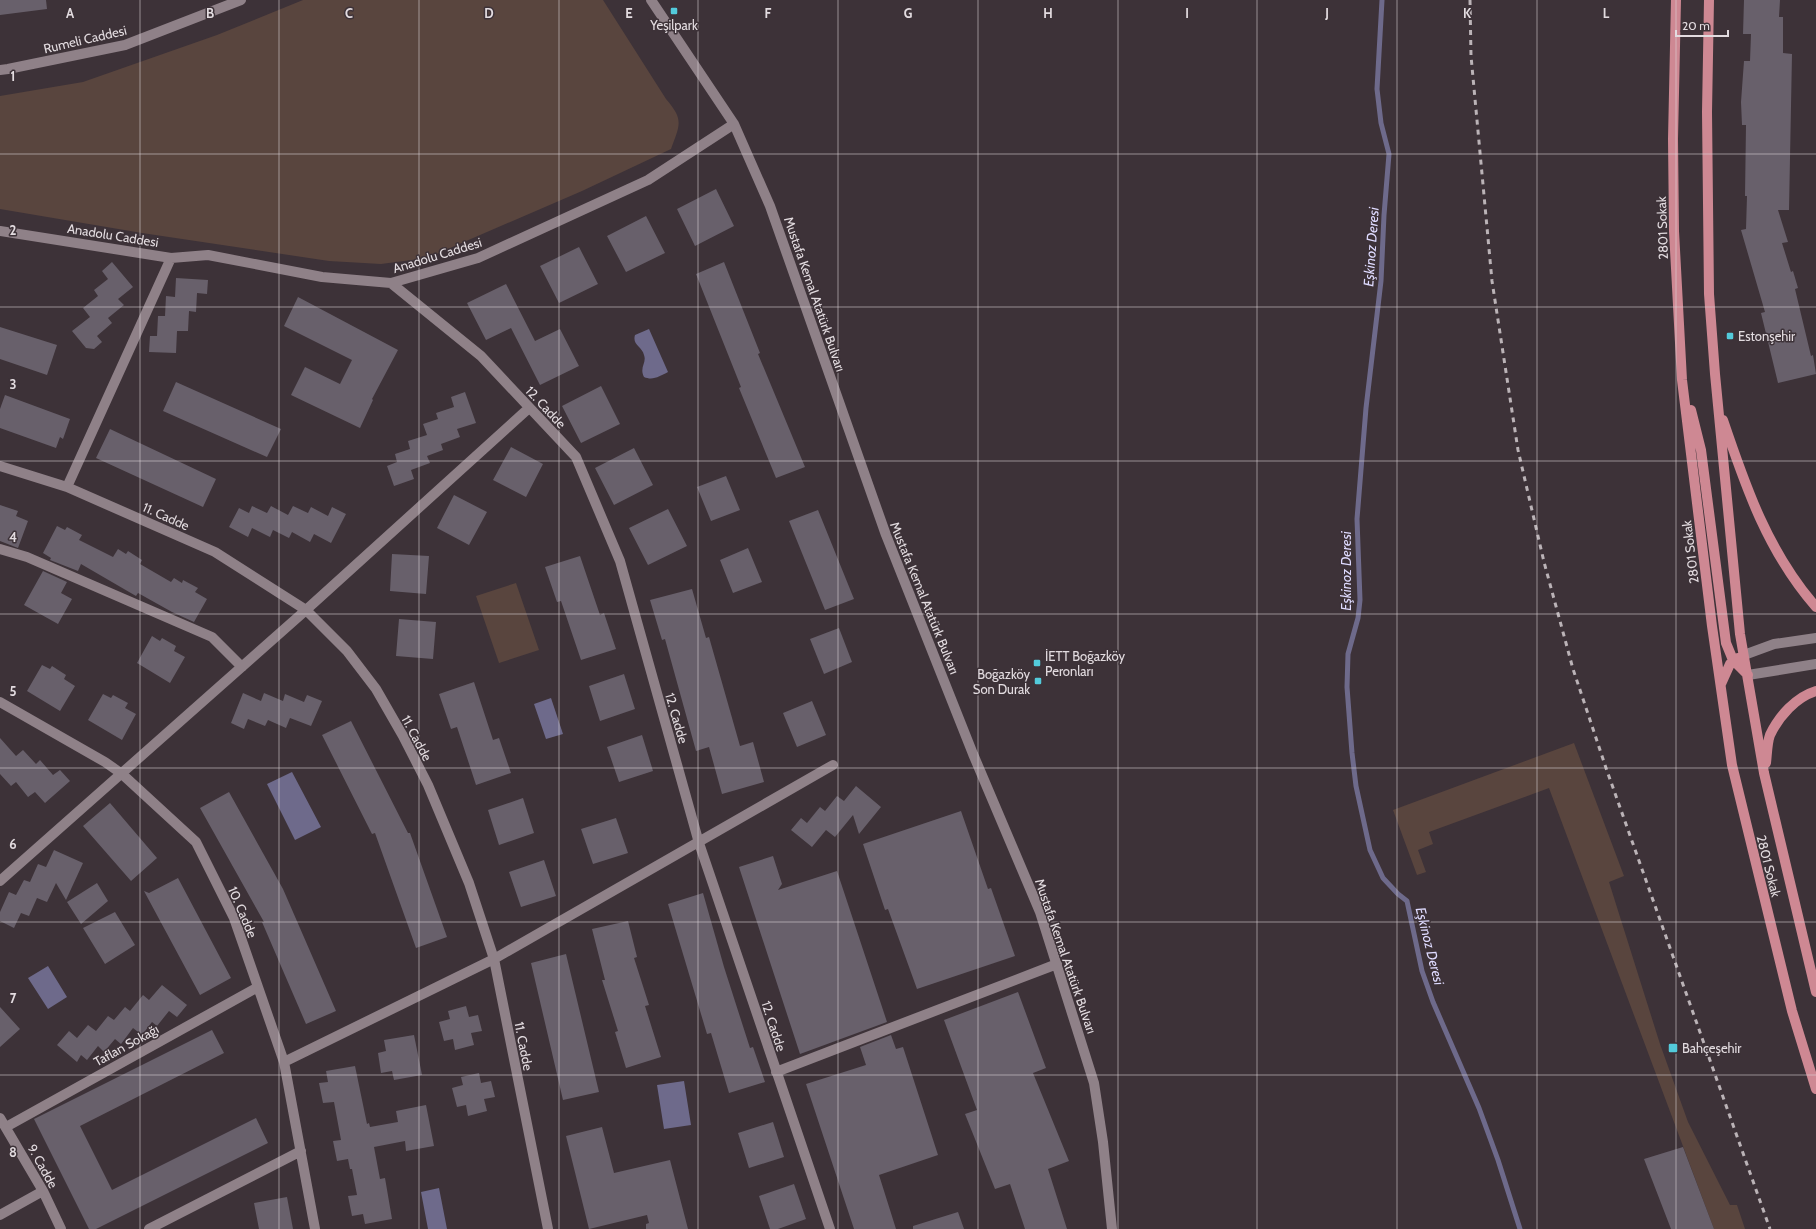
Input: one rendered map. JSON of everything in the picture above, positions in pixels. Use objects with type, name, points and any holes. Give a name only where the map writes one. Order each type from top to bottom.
[{"type":"main road","name":"2801 Sokak","points":[[1676,0],[1673,139],[1674,231],[1682,380],[1720,686],[1732,765],[1753,856],[1792,1011],[1816,1089]]},
{"type":"main road","name":"2801 Sokak","points":[[1709,0],[1707,112],[1709,294],[1730,545],[1744,655],[1764,773],[1816,992]]},
{"type":"main road","points":[[1682,380],[1701,450],[1726,643],[1734,660],[1748,676]]},
{"type":"main road","points":[[1718,404],[1746,488],[1771,544],[1800,588],[1816,607]]},
{"type":"main road","points":[[1720,686],[1725,672],[1734,660],[1744,655]]},
{"type":"main road","points":[[1764,773],[1770,736],[1782,716],[1807,694],[1816,691]]},
{"type":"street","name":"Rumeli Caddesi","points":[[0,70],[124,45],[241,0]]},
{"type":"street","name":"Mustafa Kemal Atatürk Bulvarı","points":[[651,0],[734,124],[770,206],[886,536],[973,754],[1040,912],[1094,1083],[1103,1142],[1112,1229]]},
{"type":"street","name":"Anadolu Caddesi","points":[[0,231],[171,258],[208,254],[322,277],[391,283],[478,258],[641,184],[734,124]]},
{"type":"street","points":[[68,486],[171,258]]},
{"type":"street","name":"12. Cadde","points":[[391,283],[481,356],[576,457],[620,561],[699,843],[830,1229]]},
{"type":"street","points":[[0,881],[306,610],[529,408]]},
{"type":"street","name":"11. Cadde","points":[[0,466],[68,486],[215,552],[306,610],[347,651],[376,689],[403,736],[428,785],[469,883],[494,959],[548,1229]]},
{"type":"street","points":[[0,549],[26,557],[212,637],[242,667]]},
{"type":"street","points":[[1744,655],[1774,644],[1816,638]]},
{"type":"street","points":[[1748,676],[1816,664]]},
{"type":"street","name":"10. Cadde","points":[[0,702],[105,762],[122,774],[196,842],[234,918],[284,1062],[315,1229]]},
{"type":"street","points":[[284,1062],[494,959],[833,765]]},
{"type":"street","points":[[776,1072],[1057,964]]},
{"type":"street","name":"Taflan Sokağı","points":[[6,1127],[258,987]]},
{"type":"street","name":"9. Cadde","points":[[0,1118],[43,1191],[61,1229]]},
{"type":"street","points":[[149,1229],[301,1151]]},
{"type":"street","points":[[0,1215],[43,1191]]},
{"type":"shaded area","points":[[303,0],[603,0],[666,99],[676,112],[679,122],[677,134],[671,149],[582,191],[427,258],[381,264],[329,261],[142,233],[0,209],[0,96],[83,82],[217,35]]},
{"type":"shaded area","points":[[649,329],[668,372],[656,378],[644,377],[642,370],[645,358],[634,338],[635,335]]},
{"type":"shaded area","points":[[516,583],[539,650],[499,663],[476,596]]},
{"type":"shaded area","points":[[551,698],[563,734],[546,739],[534,704]]},
{"type":"shaded area","points":[[1574,743],[1624,876],[1609,882],[1660,1044],[1688,1122],[1730,1205],[1737,1205],[1745,1229],[1714,1229],[1549,788],[1429,832],[1433,844],[1418,850],[1426,872],[1417,875],[1393,810]]},
{"type":"shaded area","points":[[292,772],[321,827],[295,840],[267,784]]},
{"type":"shaded area","points":[[48,966],[67,997],[48,1009],[28,978]]},
{"type":"shaded area","points":[[684,1081],[691,1125],[664,1129],[657,1085]]},
{"type":"shaded area","points":[[439,1188],[447,1229],[428,1229],[421,1192]]},
{"type":"building","points":[[0,0],[46,0],[47,9],[0,15]]},
{"type":"building","points":[[1744,0],[1780,0],[1779,17],[1783,17],[1783,53],[1792,54],[1789,210],[1778,210],[1788,242],[1782,243],[1791,272],[1793,271],[1798,288],[1795,289],[1811,356],[1813,355],[1816,374],[1778,383],[1761,313],[1765,312],[1741,230],[1746,229],[1747,196],[1745,196],[1746,125],[1742,125],[1741,102],[1744,61],[1750,61],[1751,34],[1743,34]]},
{"type":"building","points":[[716,189],[734,226],[695,246],[677,209]]},
{"type":"building","points":[[646,216],[665,253],[626,272],[607,236]]},
{"type":"building","points":[[579,247],[598,284],[559,303],[540,266]]},
{"type":"building","points":[[112,262],[133,287],[118,299],[124,305],[108,318],[112,323],[97,336],[102,342],[94,349],[86,348],[72,331],[90,317],[83,308],[98,296],[94,290],[108,279],[102,271]]},
{"type":"building","points":[[724,262],[760,353],[758,354],[805,467],[776,478],[739,388],[741,387],[696,274]]},
{"type":"building","points":[[176,278],[208,280],[207,294],[197,293],[196,312],[189,311],[188,331],[177,331],[176,353],[149,352],[150,336],[157,336],[158,316],[165,316],[166,296],[175,297]]},
{"type":"building","points":[[506,284],[535,341],[560,329],[579,366],[540,385],[511,328],[486,340],[467,303]]},
{"type":"building","points":[[298,297],[398,350],[372,399],[373,400],[360,428],[291,395],[305,367],[340,384],[352,360],[284,326]]},
{"type":"building","points":[[0,327],[57,345],[47,375],[0,359]]},
{"type":"building","points":[[176,382],[281,429],[267,457],[163,411]]},
{"type":"building","points":[[601,386],[620,424],[581,443],[562,406]]},
{"type":"building","points":[[465,392],[476,423],[457,429],[460,437],[441,444],[443,450],[427,456],[430,463],[411,470],[414,479],[394,486],[387,466],[397,462],[395,454],[410,449],[408,441],[427,435],[423,424],[438,419],[436,413],[454,407],[451,397]]},
{"type":"building","points":[[5,395],[70,419],[63,439],[60,437],[56,448],[0,428],[0,409]]},
{"type":"building","points":[[110,429],[216,479],[203,507],[96,458]]},
{"type":"building","points":[[511,447],[543,464],[526,497],[493,480]]},
{"type":"building","points":[[634,448],[653,485],[614,505],[595,468]]},
{"type":"building","points":[[726,476],[740,510],[711,521],[697,487]]},
{"type":"building","points":[[454,495],[487,512],[469,545],[437,528]]},
{"type":"building","points":[[0,505],[18,511],[16,516],[28,521],[18,548],[0,541]]},
{"type":"building","points":[[252,506],[267,513],[271,506],[288,515],[293,506],[308,513],[311,507],[328,516],[332,507],[346,514],[331,543],[314,534],[310,542],[292,532],[289,538],[273,530],[270,537],[252,528],[248,537],[229,527],[239,508],[249,513]]},
{"type":"building","points":[[668,509],[687,546],[648,565],[629,528]]},
{"type":"building","points":[[818,510],[854,599],[825,610],[789,521]]},
{"type":"building","points":[[57,526],[65,530],[67,527],[82,535],[79,540],[113,557],[118,549],[126,554],[128,551],[142,560],[140,564],[171,582],[174,578],[182,583],[183,580],[198,588],[195,592],[207,599],[194,622],[172,612],[138,593],[136,596],[81,564],[78,571],[50,560],[51,558],[43,553]]},
{"type":"building","points":[[748,548],[762,582],[733,593],[720,560]]},
{"type":"building","points":[[392,554],[429,556],[426,594],[390,591]]},
{"type":"building","points":[[580,556],[600,615],[604,613],[616,649],[581,660],[561,601],[557,602],[545,567]]},
{"type":"building","points":[[43,571],[67,582],[61,593],[72,599],[58,624],[24,605]]},
{"type":"building","points":[[692,589],[706,638],[709,637],[740,746],[753,742],[764,782],[722,794],[709,747],[696,751],[665,639],[662,640],[650,600]]},
{"type":"building","points":[[399,619],[436,622],[433,659],[396,656]]},
{"type":"building","points":[[839,628],[852,662],[824,674],[810,639]]},
{"type":"building","points":[[152,636],[160,641],[162,638],[176,646],[174,651],[185,657],[170,683],[137,663]]},
{"type":"building","points":[[42,665],[50,669],[52,666],[66,675],[64,679],[75,686],[60,711],[27,691]]},
{"type":"building","points":[[624,674],[635,709],[600,721],[589,686]]},
{"type":"building","points":[[474,682],[493,740],[499,738],[511,773],[476,785],[457,727],[451,729],[439,694]]},
{"type":"building","points":[[243,693],[261,701],[264,693],[283,701],[285,694],[304,702],[307,695],[322,701],[311,726],[290,718],[286,728],[268,720],[265,726],[248,719],[244,729],[231,723]]},
{"type":"building","points":[[103,694],[111,698],[113,695],[128,703],[125,708],[136,714],[122,740],[88,720]]},
{"type":"building","points":[[812,701],[826,735],[797,747],[783,713]]},
{"type":"building","points":[[351,721],[408,833],[410,833],[447,937],[416,948],[375,833],[372,834],[322,735]]},
{"type":"building","points":[[642,735],[653,771],[619,782],[607,747]]},
{"type":"building","points":[[0,738],[16,756],[23,750],[36,764],[40,760],[53,775],[60,770],[70,781],[45,803],[35,792],[28,797],[16,782],[11,786],[0,774]]},
{"type":"building","points":[[856,786],[881,807],[859,834],[853,815],[835,837],[826,830],[812,847],[791,830],[801,818],[807,823],[820,807],[825,811],[837,796],[844,801]]},
{"type":"building","points":[[229,792],[283,889],[336,1011],[306,1024],[262,922],[264,922],[200,808]]},
{"type":"building","points":[[523,798],[534,833],[499,845],[488,810]]},
{"type":"building","points":[[110,803],[157,858],[131,881],[83,826]]},
{"type":"building","points":[[961,811],[988,889],[991,888],[1015,956],[917,989],[888,909],[885,910],[863,844]]},
{"type":"building","points":[[616,818],[628,853],[593,864],[581,829]]},
{"type":"building","points":[[54,850],[83,863],[66,900],[56,883],[47,902],[37,898],[29,916],[21,913],[14,928],[0,921],[0,912],[9,892],[16,895],[24,880],[30,882],[38,864],[46,867]]},
{"type":"building","points":[[773,856],[782,884],[778,890],[837,871],[887,1022],[800,1054],[739,867]]},
{"type":"building","points":[[544,860],[556,896],[521,907],[509,872]]},
{"type":"building","points":[[178,878],[231,978],[200,995],[144,891],[149,893]]},
{"type":"building","points":[[97,883],[108,901],[81,924],[67,902]]},
{"type":"building","points":[[703,893],[724,967],[750,1048],[753,1047],[765,1082],[729,1093],[711,1033],[707,1034],[668,904]]},
{"type":"building","points":[[115,912],[135,945],[105,964],[83,928]]},
{"type":"building","points":[[628,921],[637,957],[634,958],[649,1005],[645,1006],[661,1057],[626,1068],[615,1032],[618,1031],[602,980],[605,980],[592,929]]},
{"type":"building","points":[[566,954],[599,1092],[563,1100],[531,963]]},
{"type":"building","points":[[162,985],[187,1005],[177,1017],[169,1011],[157,1026],[152,1022],[142,1035],[133,1028],[121,1044],[115,1039],[104,1052],[98,1046],[87,1060],[81,1055],[77,1062],[57,1045],[69,1031],[77,1038],[88,1025],[96,1031],[108,1016],[114,1020],[125,1007],[130,1011],[143,995],[149,1000]]},
{"type":"building","points":[[1018,992],[1046,1068],[1033,1073],[1069,1161],[1048,1169],[1067,1229],[1025,1229],[1010,1184],[995,1189],[965,1114],[977,1110],[944,1020]]},
{"type":"building","points":[[466,1006],[469,1017],[478,1015],[482,1031],[471,1033],[474,1045],[455,1050],[453,1039],[444,1041],[439,1022],[450,1019],[448,1011]]},
{"type":"building","points":[[0,1007],[20,1029],[0,1047]]},
{"type":"building","points":[[212,1030],[224,1053],[80,1126],[112,1190],[256,1118],[268,1143],[96,1229],[89,1229],[34,1119]]},
{"type":"building","points":[[414,1035],[422,1075],[394,1080],[392,1071],[381,1073],[378,1053],[386,1051],[384,1040]]},
{"type":"building","points":[[891,1035],[896,1049],[903,1047],[938,1155],[879,1175],[896,1229],[854,1229],[806,1084],[866,1065],[860,1047]]},
{"type":"building","points":[[355,1066],[367,1124],[369,1123],[370,1127],[398,1122],[396,1111],[426,1105],[434,1146],[406,1151],[405,1141],[374,1147],[380,1179],[385,1178],[392,1219],[365,1224],[363,1214],[352,1216],[348,1196],[357,1195],[352,1169],[350,1169],[348,1159],[337,1161],[333,1141],[341,1140],[334,1102],[323,1103],[319,1083],[328,1082],[326,1071]]},
{"type":"building","points":[[479,1073],[481,1083],[491,1081],[495,1097],[484,1099],[487,1111],[468,1116],[466,1105],[457,1107],[452,1088],[463,1085],[461,1077]]},
{"type":"building","points":[[773,1122],[784,1157],[749,1168],[738,1133]]},
{"type":"building","points":[[602,1127],[614,1173],[670,1160],[688,1229],[646,1229],[646,1224],[649,1223],[647,1215],[589,1229],[566,1136]]},
{"type":"building","points":[[1683,1147],[1714,1229],[1671,1229],[1644,1159]]},
{"type":"building","points":[[794,1184],[806,1219],[778,1229],[770,1229],[759,1196]]},
{"type":"building","points":[[287,1197],[293,1229],[259,1229],[254,1203]]},
{"type":"building","points":[[958,1212],[964,1229],[913,1229],[913,1226]]},
{"type":"waterway","name":"Eşkinoz Deresi","points":[[1382,0],[1377,89],[1381,123],[1389,154],[1381,281],[1366,408],[1357,519],[1360,600],[1358,618],[1348,654],[1347,687],[1352,753],[1356,786],[1370,850],[1383,878],[1407,901],[1422,971],[1433,1002],[1479,1108],[1498,1160],[1520,1229]]},
{"type":"railway","points":[[1470,0],[1471,56],[1492,281],[1518,450],[1544,562],[1573,669],[1606,768],[1770,1229]]},
{"type":"place","name":"Yeşilpark","points":[[674,11]]},
{"type":"place","name":"Estonşehir","points":[[1730,336]]},
{"type":"place","name":"İETT Boğazköy Peronları","points":[[1037,663]]},
{"type":"place","name":"Boğazköy Son Durak","points":[[1038,681]]},
{"type":"place","name":"Bahçeşehir","points":[[1673,1048]]}]
